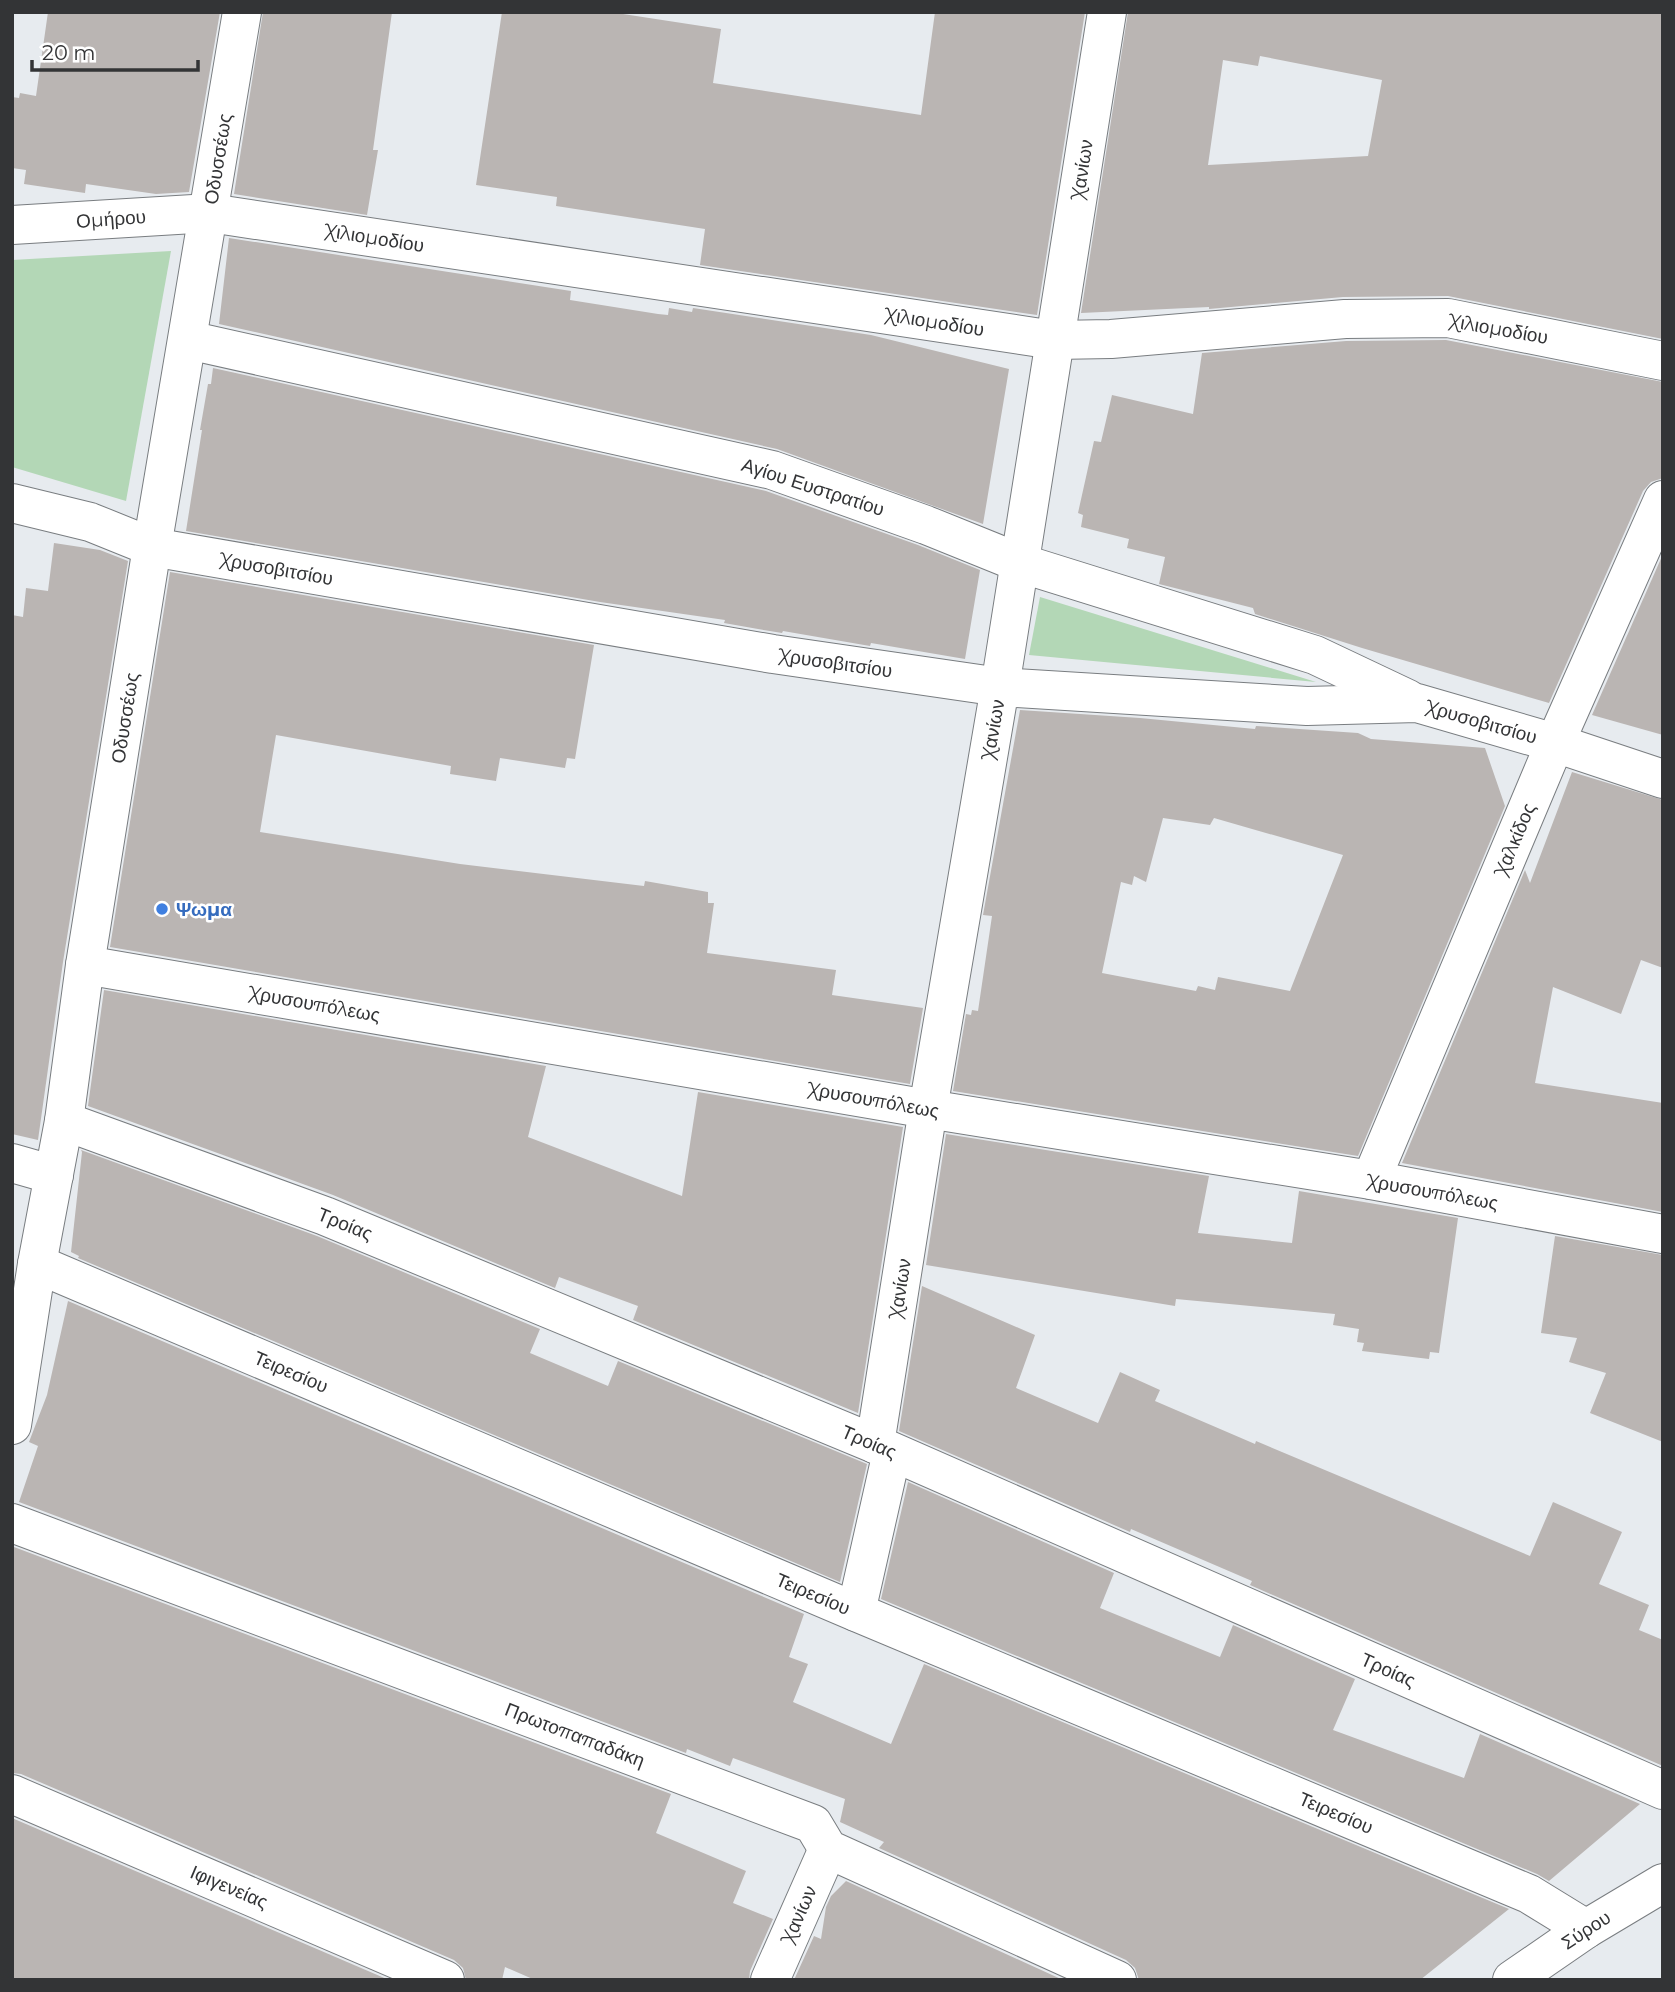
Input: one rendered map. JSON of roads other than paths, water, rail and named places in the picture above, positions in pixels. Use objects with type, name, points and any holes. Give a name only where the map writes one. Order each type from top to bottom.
[{"type":"street","name":"Οδυσσέως","points":[[12,1424],[37,1264],[64,1121],[85,965],[152,547],[242,12]]},
{"type":"street","name":"Χανίων","points":[[856,1612],[883,1448],[928,1109],[1000,687],[1107,12]]},
{"type":"street","name":"Ομήρου","points":[[12,225],[210,213]]},
{"type":"street","name":"Χιλιομοδίου","points":[[210,213],[1054,340],[1111,339],[1345,319],[1448,318],[1663,360]]},
{"type":"street","name":"Αγίου Ευστρατίου","points":[[188,340],[772,470],[926,525],[1020,563],[1315,655],[1417,703]]},
{"type":"street","name":"Χαλκίδος","points":[[1371,1180],[1555,743],[1663,500]]},
{"type":"street","name":"Χρυσοβιτσίου","points":[[12,503],[90,522],[152,547],[773,654],[1000,687],[1307,706],[1417,703],[1555,743],[1663,779]]},
{"type":"street","name":"Χρυσουπόλεως","points":[[85,965],[928,1109],[1371,1180],[1663,1234]]},
{"type":"street","name":"Τροίας","points":[[64,1121],[325,1216],[883,1448],[1663,1790]]},
{"type":"street","points":[[12,1164],[54,1175]]},
{"type":"street","name":"Τειρεσίου","points":[[37,1264],[1529,1894],[1586,1929]]},
{"type":"street","name":"Πρωτοπαπαδάκη","points":[[12,1523],[813,1824],[828,1849],[1117,1980]]},
{"type":"street","name":"Ιφιγενείας","points":[[12,1794],[445,1980]]},
{"type":"street","name":"Χανίων","points":[[770,1980],[828,1849]]},
{"type":"street","name":"Σύρου","points":[[1512,1980],[1586,1929],[1663,1883]]},
{"type":"place","name":"Ψωμα","points":[[162,909]]}]
